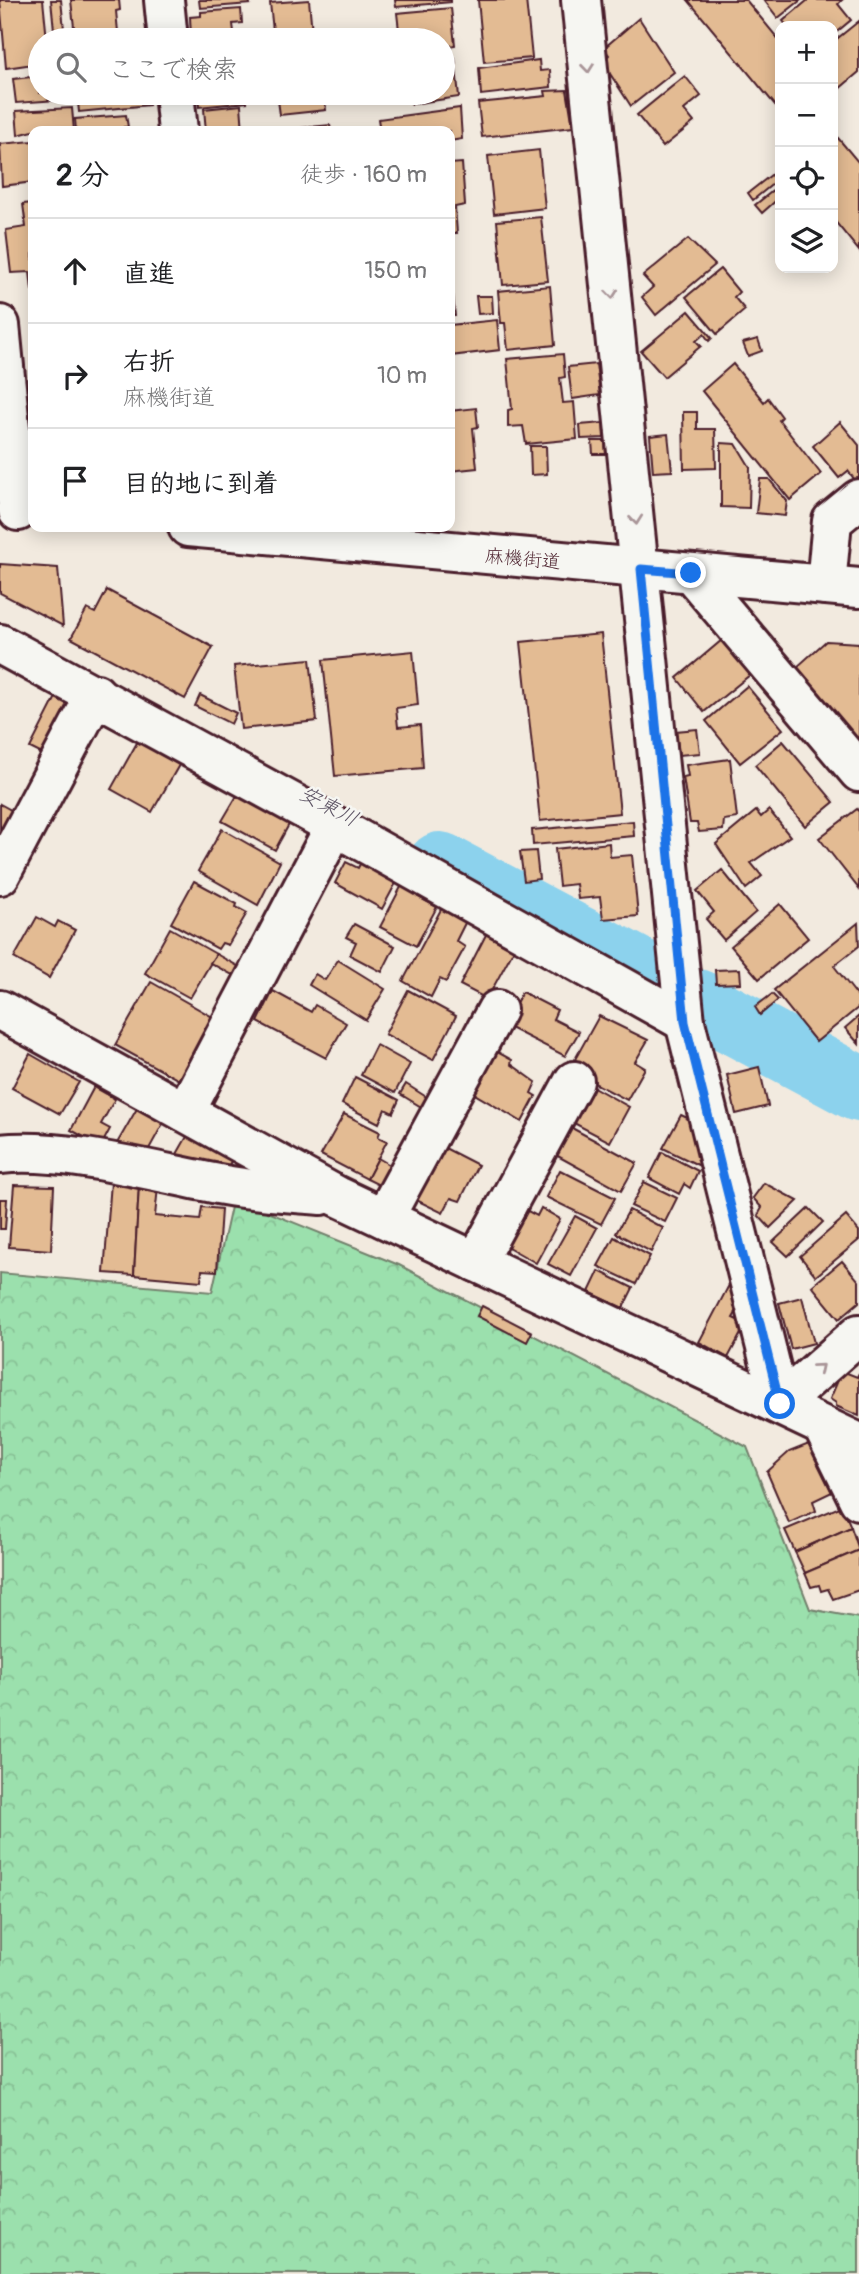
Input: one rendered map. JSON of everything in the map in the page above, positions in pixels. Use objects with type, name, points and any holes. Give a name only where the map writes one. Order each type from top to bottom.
[{"type":"street","points":[[164,0],[167,28]]},
{"type":"street","points":[[581,0],[685,1022],[780,1404]]},
{"type":"street","points":[[175,105],[177,126]]},
{"type":"street","points":[[0,324],[17,511]]},
{"type":"street","points":[[843,586],[832,521],[859,499]]},
{"type":"street","name":"麻機街道","points":[[302,532],[418,537],[641,569],[843,586]]},
{"type":"street","points":[[691,573],[859,772]]},
{"type":"street","points":[[0,644],[96,694],[685,1022]]},
{"type":"street","points":[[0,876],[96,694]]},
{"type":"street","points":[[185,1112],[335,826]]},
{"type":"street","points":[[0,1010],[337,1196],[859,1443]]},
{"type":"street","points":[[384,1218],[497,1010]]},
{"type":"street","points":[[476,1262],[574,1081]]},
{"type":"street","points":[[0,1154],[19,1152],[132,1166],[227,1186],[337,1196]]},
{"type":"street","points":[[780,1404],[859,1334]]},
{"type":"street","points":[[823,1427],[859,1500]]},
{"type":"green space","points":[[233,1198],[399,1265],[747,1447],[810,1609],[859,1618],[859,2274],[0,2274],[0,1273],[212,1292]]},
{"type":"building","points":[[0,0],[43,0],[46,28],[28,28],[28,65],[6,68]]},
{"type":"building","points":[[51,0],[61,0],[64,28],[54,28]]},
{"type":"building","points":[[71,0],[119,0],[120,10],[116,11],[118,28],[74,28]]},
{"type":"building","points":[[199,0],[249,0],[250,4],[200,8]]},
{"type":"building","points":[[309,0],[312,28],[273,28],[270,3]]},
{"type":"building","points":[[395,0],[451,0],[451,2],[396,7]]},
{"type":"building","points":[[478,0],[526,0],[532,58],[484,62]]},
{"type":"building","points":[[688,0],[746,0],[775,35],[775,105]]},
{"type":"building","points":[[764,0],[801,0],[778,18]]},
{"type":"building","points":[[808,0],[842,0],[838,4],[851,20],[838,31],[838,21],[783,21]]},
{"type":"building","points":[[451,8],[453,28],[399,28],[397,13]]},
{"type":"building","points":[[241,9],[242,23],[233,24],[234,28],[191,28],[190,17],[201,16],[201,12]]},
{"type":"building","points":[[639,18],[674,72],[631,106],[603,63],[609,55],[604,48]]},
{"type":"building","points":[[859,21],[859,72],[839,89],[838,88],[838,38]]},
{"type":"building","points":[[455,58],[459,97],[455,98]]},
{"type":"building","points":[[539,60],[540,71],[550,70],[551,87],[481,95],[479,68]]},
{"type":"building","points":[[685,76],[701,96],[684,110],[694,122],[663,147],[637,115]]},
{"type":"building","points":[[28,77],[28,102],[16,103],[13,79]]},
{"type":"building","points":[[567,90],[573,127],[482,137],[478,103],[546,96],[545,91]]},
{"type":"building","points":[[78,105],[149,105],[79,112]]},
{"type":"building","points":[[241,105],[243,126],[206,126],[204,109]]},
{"type":"building","points":[[279,105],[325,105],[326,110],[280,115]]},
{"type":"building","points":[[72,108],[74,126],[28,126],[28,132],[18,135],[16,111]]},
{"type":"building","points":[[460,108],[462,139],[455,140],[455,126],[379,126],[378,119]]},
{"type":"building","points":[[126,115],[128,126],[76,126],[75,119]]},
{"type":"building","points":[[838,138],[859,163],[859,251],[838,225]]},
{"type":"building","points":[[28,141],[28,183],[2,186],[0,144]]},
{"type":"building","points":[[539,150],[545,208],[494,214],[488,156]]},
{"type":"building","points":[[462,163],[465,205],[455,207],[455,164]]},
{"type":"building","points":[[775,172],[775,182],[753,200],[748,193]]},
{"type":"building","points":[[775,189],[775,201],[762,213],[755,205]]},
{"type":"building","points":[[23,204],[28,204],[28,272],[11,273],[6,230],[26,227]]},
{"type":"building","points":[[541,217],[548,281],[503,285],[497,221]]},
{"type":"building","points":[[688,239],[715,265],[656,315],[642,297],[653,287],[643,276]]},
{"type":"building","points":[[720,269],[739,292],[734,297],[745,310],[717,334],[686,297]]},
{"type":"building","points":[[550,286],[555,345],[508,350],[505,323],[501,323],[498,291]]},
{"type":"building","points":[[476,296],[492,296],[493,313],[478,314]]},
{"type":"building","points":[[689,311],[712,338],[709,341],[704,334],[696,341],[701,346],[664,377],[641,351]]},
{"type":"building","points":[[497,320],[500,350],[455,355],[455,324]]},
{"type":"building","points":[[758,339],[762,351],[748,356],[743,343]]},
{"type":"building","points":[[563,354],[565,377],[560,378],[563,403],[574,402],[577,439],[526,444],[523,426],[508,427],[508,410],[512,409],[507,359]]},
{"type":"building","points":[[596,364],[600,395],[572,399],[568,367]]},
{"type":"building","points":[[733,364],[764,402],[768,398],[782,417],[779,420],[821,474],[790,500],[702,391]]},
{"type":"building","points":[[476,408],[478,427],[473,428],[477,468],[455,470],[455,410]]},
{"type":"building","points":[[683,412],[697,412],[697,429],[715,429],[716,468],[684,469]]},
{"type":"building","points":[[840,422],[859,445],[859,478],[855,480],[848,471],[839,478],[813,446]]},
{"type":"building","points":[[603,423],[604,438],[581,439],[580,425]]},
{"type":"building","points":[[668,434],[672,471],[653,472],[650,436]]},
{"type":"building","points":[[592,441],[605,441],[606,454],[593,454]]},
{"type":"building","points":[[721,443],[736,444],[750,467],[749,508],[721,507]]},
{"type":"building","points":[[530,446],[546,446],[547,474],[531,475]]},
{"type":"building","points":[[760,479],[769,479],[787,501],[785,516],[756,513]]},
{"type":"building","points":[[0,564],[58,568],[63,626],[0,593]]},
{"type":"building","points":[[107,590],[213,647],[185,699],[71,638],[87,609],[95,613]]},
{"type":"building","points":[[601,634],[620,813],[540,821],[521,642]]},
{"type":"building","points":[[722,640],[751,674],[704,712],[677,678]]},
{"type":"building","points":[[826,641],[859,643],[859,745],[797,667]]},
{"type":"building","points":[[413,651],[418,705],[396,708],[398,727],[420,725],[423,768],[335,776],[323,660]]},
{"type":"building","points":[[310,659],[317,721],[241,729],[234,666]]},
{"type":"building","points":[[747,686],[783,729],[740,763],[706,721]]},
{"type":"building","points":[[200,695],[236,713],[231,724],[195,706]]},
{"type":"building","points":[[56,697],[77,707],[50,758],[30,748]]},
{"type":"building","points":[[697,729],[700,753],[679,755],[676,731]]},
{"type":"building","points":[[138,741],[179,765],[152,812],[111,789]]},
{"type":"building","points":[[783,741],[834,802],[805,826],[755,765]]},
{"type":"building","points":[[730,759],[737,818],[724,820],[723,830],[699,832],[697,823],[690,823],[683,777],[688,776],[686,765]]},
{"type":"building","points":[[242,787],[293,817],[275,850],[222,821]]},
{"type":"building","points":[[0,804],[18,814],[0,851]]},
{"type":"building","points":[[857,809],[859,812],[859,889],[819,838]]},
{"type":"building","points":[[769,810],[790,836],[751,863],[762,876],[746,889],[716,844],[756,811],[761,817]]},
{"type":"building","points":[[633,821],[634,836],[533,845],[532,830]]},
{"type":"building","points":[[222,829],[280,862],[258,905],[198,871]]},
{"type":"building","points":[[609,843],[610,857],[632,855],[638,916],[603,919],[600,897],[578,899],[576,884],[559,886],[555,849]]},
{"type":"building","points":[[536,851],[539,879],[524,881],[520,852]]},
{"type":"building","points":[[363,858],[397,881],[382,909],[335,883],[346,862],[358,868]]},
{"type":"building","points":[[722,870],[756,912],[724,940],[706,919],[714,912],[697,891]]},
{"type":"building","points":[[194,881],[237,904],[236,907],[247,913],[228,945],[222,943],[218,949],[171,923]]},
{"type":"building","points":[[403,883],[421,893],[418,897],[437,907],[416,946],[380,927]]},
{"type":"building","points":[[446,900],[469,915],[456,941],[465,947],[446,982],[440,979],[431,997],[403,981]]},
{"type":"building","points":[[780,904],[808,938],[759,979],[731,946]]},
{"type":"building","points":[[37,917],[55,927],[58,921],[75,930],[49,978],[14,958]]},
{"type":"building","points":[[492,923],[508,932],[502,943],[514,949],[487,999],[460,985]]},
{"type":"building","points":[[858,923],[859,946],[834,966],[859,998],[859,1007],[816,1042],[774,990]]},
{"type":"building","points":[[354,924],[395,946],[382,972],[350,955],[356,942],[346,937]]},
{"type":"building","points":[[170,928],[216,954],[190,998],[145,973]]},
{"type":"building","points":[[216,954],[243,969],[238,978],[210,963]]},
{"type":"building","points":[[338,960],[385,989],[366,1020],[309,985],[315,974],[325,980]]},
{"type":"building","points":[[740,969],[741,983],[716,984],[715,970]]},
{"type":"building","points":[[151,982],[223,1023],[188,1085],[115,1045]]},
{"type":"building","points":[[408,990],[456,1016],[433,1060],[385,1034]]},
{"type":"building","points":[[273,991],[311,1012],[315,1005],[346,1023],[326,1058],[258,1022]]},
{"type":"building","points":[[522,992],[557,1010],[553,1019],[579,1032],[565,1056],[504,1025]]},
{"type":"building","points":[[772,994],[778,1000],[760,1015],[755,1007]]},
{"type":"building","points":[[599,1016],[648,1040],[635,1062],[645,1068],[627,1100],[569,1070]]},
{"type":"building","points":[[859,1016],[859,1044],[845,1028]]},
{"type":"building","points":[[376,1045],[410,1064],[395,1093],[361,1075]]},
{"type":"building","points":[[490,1048],[512,1060],[511,1064],[536,1082],[531,1093],[536,1096],[522,1122],[468,1090]]},
{"type":"building","points":[[30,1054],[79,1082],[60,1114],[12,1088]]},
{"type":"building","points":[[759,1067],[768,1106],[736,1114],[727,1075]]},
{"type":"building","points":[[355,1077],[399,1100],[393,1113],[385,1109],[379,1123],[342,1104]]},
{"type":"building","points":[[406,1084],[428,1098],[423,1108],[400,1094]]},
{"type":"building","points":[[588,1084],[629,1107],[610,1142],[570,1121]]},
{"type":"building","points":[[94,1087],[115,1099],[101,1124],[110,1129],[101,1146],[71,1130]]},
{"type":"building","points":[[139,1105],[165,1120],[144,1158],[112,1152]]},
{"type":"building","points":[[344,1114],[380,1132],[378,1137],[387,1141],[367,1179],[321,1155]]},
{"type":"building","points":[[681,1115],[702,1125],[705,1153],[700,1166],[663,1148]]},
{"type":"building","points":[[570,1127],[637,1163],[621,1191],[554,1154]]},
{"type":"building","points":[[189,1133],[233,1158],[224,1173],[173,1161]]},
{"type":"building","points":[[437,1144],[478,1165],[460,1201],[451,1198],[443,1213],[410,1197]]},
{"type":"building","points":[[662,1152],[698,1171],[690,1188],[684,1184],[679,1194],[649,1178]]},
{"type":"building","points":[[378,1158],[390,1165],[379,1185],[367,1179]]},
{"type":"building","points":[[560,1170],[615,1198],[601,1224],[546,1197]]},
{"type":"building","points":[[111,1182],[139,1185],[134,1275],[104,1273]]},
{"type":"building","points":[[644,1182],[677,1198],[665,1222],[631,1206]]},
{"type":"building","points":[[764,1183],[798,1201],[770,1228],[758,1215],[762,1208],[753,1198]]},
{"type":"building","points":[[14,1185],[54,1186],[51,1250],[9,1247]]},
{"type":"building","points":[[139,1185],[158,1187],[155,1216],[200,1220],[202,1207],[221,1209],[217,1271],[202,1270],[201,1281],[134,1275]]},
{"type":"building","points":[[0,1199],[7,1199],[5,1229],[0,1229]]},
{"type":"building","points":[[520,1207],[537,1216],[541,1208],[560,1219],[536,1263],[501,1243]]},
{"type":"building","points":[[809,1208],[823,1222],[788,1256],[773,1242]]},
{"type":"building","points":[[629,1210],[663,1228],[651,1252],[616,1233]]},
{"type":"building","points":[[575,1216],[597,1228],[571,1276],[548,1264]]},
{"type":"building","points":[[846,1216],[859,1231],[859,1240],[816,1276],[800,1256]]},
{"type":"building","points":[[614,1237],[650,1256],[636,1284],[598,1266]]},
{"type":"building","points":[[842,1261],[859,1281],[859,1302],[839,1319],[812,1286]]},
{"type":"building","points":[[599,1271],[633,1288],[623,1308],[589,1292]]},
{"type":"building","points":[[729,1285],[741,1291],[741,1304],[733,1318],[746,1324],[728,1358],[699,1342]]},
{"type":"building","points":[[802,1297],[814,1343],[791,1349],[779,1303]]},
{"type":"building","points":[[482,1306],[532,1332],[527,1342],[477,1316]]},
{"type":"building","points":[[842,1371],[857,1377],[859,1373],[859,1416],[836,1406],[830,1399]]},
{"type":"building","points":[[809,1444],[832,1492],[813,1501],[816,1511],[789,1523],[767,1472],[789,1452]]},
{"type":"building","points":[[842,1506],[851,1527],[795,1552],[785,1530]]},
{"type":"building","points":[[851,1527],[859,1550],[805,1573],[795,1552]]},
{"type":"building","points":[[859,1550],[859,1590],[833,1599],[828,1589],[821,1591],[819,1585],[811,1587],[805,1573]]},
{"type":"waterway","name":"安東川","points":[[440,865],[658,981]]},
{"type":"waterway","name":"安東川","points":[[697,1002],[859,1089]]},
{"type":"route","points":[[691,573],[641,569],[685,1022],[780,1404]]}]
